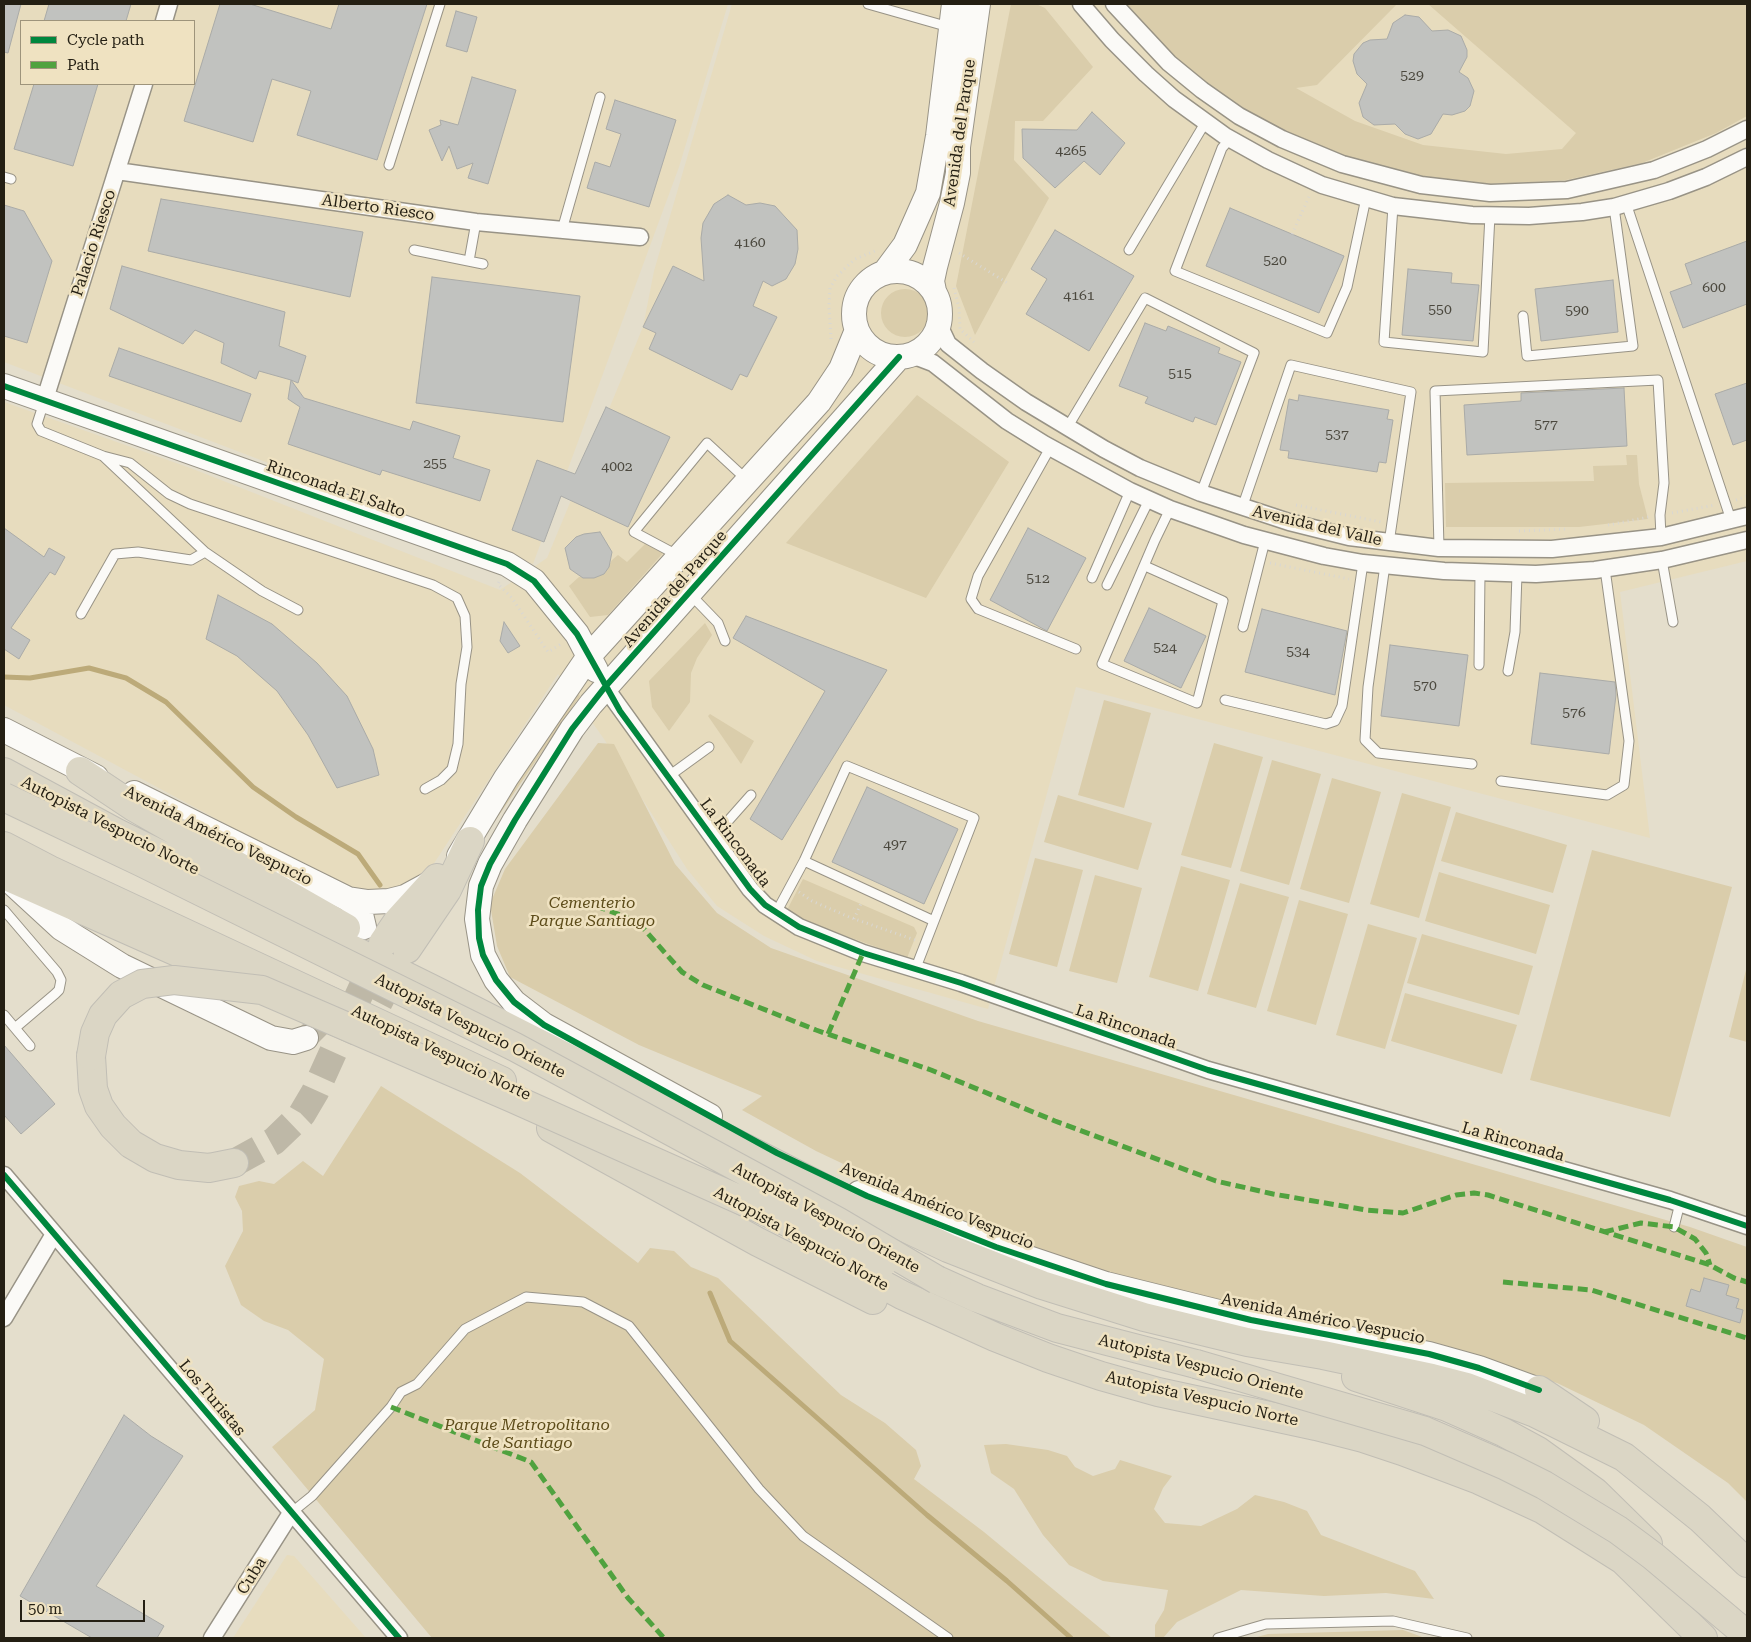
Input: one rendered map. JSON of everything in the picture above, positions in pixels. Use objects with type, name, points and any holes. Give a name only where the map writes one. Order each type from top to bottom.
[{"type":"highway","points":[[80,771],[134,807],[322,913],[365,940],[438,992]]},
{"type":"highway","name":"Autopista Vespucio Norte","points":[[4,772],[116,833],[438,992],[857,1205],[995,1268],[1093,1302],[1187,1328],[1247,1342],[1360,1362],[1467,1387],[1535,1413],[1624,1457],[1700,1518],[1747,1563]]},
{"type":"highway","name":"Autopista Vespucio Oriente","points":[[4,796],[515,1047],[837,1221],[936,1280],[976,1298],[1057,1328],[1196,1364],[1392,1420],[1425,1431],[1506,1466],[1544,1485],[1618,1530],[1653,1556],[1747,1635]]},
{"type":"highway","points":[[385,940],[447,890],[470,841]]},
{"type":"highway","name":"Autopista Vespucio Norte","points":[[4,846],[175,928],[454,1057],[626,1143],[902,1295],[995,1337],[1101,1376],[1214,1405],[1316,1426],[1402,1450],[1479,1480],[1542,1509],[1622,1560],[1703,1638]]},
{"type":"highway","points":[[4,861],[175,928]]},
{"type":"highway","points":[[4,876],[512,1098],[754,1206],[829,1243],[936,1280]]},
{"type":"highway","points":[[385,940],[398,921],[437,878]]},
{"type":"highway","points":[[234,1163],[209,1168],[179,1166],[155,1158],[131,1144],[112,1126],[99,1106],[92,1082],[91,1056],[95,1033],[103,1015],[122,996],[142,984],[174,980],[262,990]]},
{"type":"highway","points":[[518,1111],[654,1183],[758,1242],[865,1296],[975,1342],[1056,1366],[1101,1376]]},
{"type":"highway","name":"Autopista Vespucio Oriente","points":[[1247,1342],[1448,1407],[1504,1432],[1538,1451],[1595,1492],[1623,1517],[1730,1638]]},
{"type":"highway","points":[[1539,1390],[1647,1456],[1714,1507],[1747,1537]]},
{"type":"highway","points":[[1539,1390],[1627,1450],[1696,1504],[1730,1536],[1747,1558]]},
{"type":"street","points":[[164,20],[170,4]]},
{"type":"street","name":"Avenida del Parque","points":[[885,272],[905,245],[928,193],[938,136],[954,4]]},
{"type":"street","name":"Avenida del Parque","points":[[944,289],[932,280],[958,173],[958,147],[978,4]]},
{"type":"street","points":[[1081,4],[1112,40],[1146,74],[1205,123],[1268,160],[1322,185],[1393,206],[1434,212],[1511,216],[1552,215],[1620,205],[1687,185],[1747,157]]},
{"type":"street","points":[[1114,4],[1169,62],[1202,90],[1239,116],[1282,139],[1342,164],[1381,176],[1443,189],[1515,193],[1552,192],[1603,183],[1654,170],[1707,149],[1747,129]]},
{"type":"street","name":"Palacio Riesco","points":[[44,402],[144,85]]},
{"type":"street","points":[[1227,137],[1236,137],[1242,132],[1243,123],[1239,116]]},
{"type":"street","points":[[1268,160],[1264,151],[1266,144],[1269,141],[1282,139]]},
{"type":"street","name":"Alberto Riesco","points":[[117,171],[476,222],[640,237]]},
{"type":"street","points":[[1552,192],[1546,200],[1552,215]]},
{"type":"street","points":[[1511,216],[1517,212],[1521,204],[1519,197],[1515,193]]},
{"type":"street","points":[[906,356],[929,343],[939,325],[944,289],[925,281],[913,273],[900,270],[885,272],[874,277],[864,286],[857,296],[854,309],[857,330],[866,344],[875,351],[887,356],[906,356],[933,362],[1007,421],[1050,448],[1149,500],[1265,541],[1363,563],[1480,573],[1517,574],[1606,568],[1662,560],[1747,540]]},
{"type":"street","name":"Avenida del Valle","points":[[939,325],[948,344],[1026,402],[1066,428],[1140,468],[1242,508],[1349,537],[1438,548],[1552,549],[1661,537],[1747,516]]},
{"type":"street","name":"Avenida del Parque","points":[[437,878],[453,863],[470,841],[506,778],[589,656],[749,482],[829,389],[849,353],[857,330]]},
{"type":"street","name":"Avenida del Parque","points":[[494,856],[572,729],[605,687],[906,356]]},
{"type":"street","name":"Rinconada El Salto","points":[[4,386],[44,402],[507,564],[534,581],[576,634],[605,687]]},
{"type":"street","name":"La Rinconada","points":[[605,687],[712,839],[750,889],[765,905],[799,927],[915,970],[961,983],[1208,1070],[1680,1204],[1747,1226]]},
{"type":"street","name":"Avenida Américo Vespucio","points":[[4,730],[80,771],[125,788],[348,899],[368,902],[397,899],[412,894],[437,878]]},
{"type":"street","name":"Avenida Américo Vespucio","points":[[494,856],[479,894],[477,919],[479,938],[483,956],[491,972],[514,1002],[544,1025],[777,1152],[867,1196],[996,1247],[1106,1284],[1251,1320],[1429,1354],[1479,1368],[1539,1390]]},
{"type":"street","points":[[4,876],[61,928],[122,966],[270,1038],[293,1042],[306,1038]]},
{"type":"street","points":[[348,899],[360,910],[385,940]]},
{"type":"street","name":"Los Turistas","points":[[4,1175],[399,1638]]},
{"type":"street","points":[[4,1318],[54,1234]]},
{"type":"street","name":"Cuba","points":[[212,1638],[291,1513]]},
{"type":"lane","points":[[389,165],[440,4]]},
{"type":"lane","points":[[868,4],[951,27]]},
{"type":"lane","points":[[562,230],[600,97]]},
{"type":"lane","points":[[1129,250],[1205,123]]},
{"type":"lane","points":[[1227,137],[1175,271],[1327,333],[1347,287],[1366,198]]},
{"type":"lane","points":[[1523,316],[1527,356],[1633,346],[1620,205]]},
{"type":"lane","points":[[1620,205],[1731,520]]},
{"type":"lane","points":[[1393,206],[1384,342],[1483,352],[1490,215]]},
{"type":"lane","points":[[468,261],[476,222]]},
{"type":"lane","points":[[414,250],[483,264]]},
{"type":"lane","points":[[1066,428],[1145,298],[1254,353],[1201,493]]},
{"type":"lane","points":[[1242,508],[1292,366],[1411,392],[1389,543]]},
{"type":"lane","points":[[1438,548],[1435,391],[1658,380],[1664,483],[1660,515],[1661,537]]},
{"type":"lane","points":[[44,402],[37,424],[41,432],[57,440],[130,463],[169,494],[190,504],[433,584],[457,598],[465,616],[467,647],[461,684],[458,744],[452,769],[441,780],[425,789]]},
{"type":"lane","points":[[680,557],[634,532],[707,443],[749,482]]},
{"type":"lane","points":[[1050,448],[978,576],[971,599],[978,609],[1076,649]]},
{"type":"lane","points":[[103,456],[205,552],[262,591],[298,610]]},
{"type":"lane","points":[[1092,578],[1130,491]]},
{"type":"lane","points":[[1107,585],[1149,500]]},
{"type":"lane","points":[[1144,566],[1223,600],[1197,703],[1102,664],[1154,540],[1170,509]]},
{"type":"lane","points":[[1243,627],[1265,541]]},
{"type":"lane","points":[[81,614],[115,554],[138,552],[191,560],[205,552]]},
{"type":"lane","points":[[1662,560],[1673,622]]},
{"type":"lane","points":[[1225,700],[1326,724],[1335,721],[1342,706],[1363,563]]},
{"type":"lane","points":[[1384,566],[1368,687],[1365,740],[1378,753],[1472,764]]},
{"type":"lane","points":[[1501,781],[1607,795],[1624,785],[1628,741],[1606,568]]},
{"type":"lane","points":[[1479,665],[1480,573]]},
{"type":"lane","points":[[1508,671],[1515,632],[1517,574]]},
{"type":"lane","points":[[689,593],[718,623],[725,642]]},
{"type":"lane","points":[[669,776],[709,747]]},
{"type":"lane","points":[[776,913],[804,861],[847,766],[974,818],[915,970]]},
{"type":"lane","points":[[712,839],[751,795]]},
{"type":"lane","points":[[804,861],[934,921]]},
{"type":"lane","points":[[4,910],[57,972],[61,980],[59,990],[15,1028]]},
{"type":"lane","points":[[4,1016],[30,1046]]},
{"type":"lane","points":[[1674,1227],[1680,1204]]},
{"type":"lane","points":[[291,1513],[312,1496],[391,1407],[401,1392],[417,1384],[466,1329],[526,1297],[583,1302],[629,1326],[759,1489],[803,1536],[948,1638]]},
{"type":"lane","points":[[1218,1638],[1266,1624],[1393,1621],[1467,1638]]},
{"type":"path","points":[[1292,234],[1310,196]]},
{"type":"path","points":[[955,260],[958,245]]},
{"type":"path","points":[[831,347],[828,306],[830,288],[837,276],[856,259],[880,248]]},
{"type":"path","points":[[957,252],[1009,284]]},
{"type":"path","points":[[944,289],[960,308],[960,329],[979,346]]},
{"type":"path","points":[[1604,526],[1725,503],[1747,496]]},
{"type":"path","points":[[1293,504],[1392,524]]},
{"type":"path","points":[[1510,531],[1576,529]]},
{"type":"path","points":[[507,564],[498,584],[512,598],[548,652]]},
{"type":"path","points":[[791,886],[812,901],[854,919],[926,944]]},
{"type":"path","points":[[854,919],[866,890]]},
{"type":"shaded area","points":[[4,4],[728,4],[679,167],[533,564],[4,362]]},
{"type":"shaded area","points":[[732,4],[1747,4],[1747,561],[1620,592],[1650,838],[1076,687],[988,1009],[817,961],[764,936],[717,906],[687,869],[604,739],[558,674],[427,874],[402,892],[381,894],[334,882],[4,705],[4,402],[193,469],[500,590],[547,558],[643,327],[654,271]]},
{"type":"shaded area","points":[[287,1555],[294,1556],[366,1638],[233,1638]]},
{"type":"green space","points":[[1011,4],[1036,4],[1045,8],[1093,67],[1043,121],[1015,121],[1014,160],[1049,198],[975,335],[956,286]]},
{"type":"green space","points":[[1122,4],[1397,4],[1317,85],[1296,88],[1355,121],[1423,145],[1506,154],[1562,149],[1576,133],[1428,4],[1747,4],[1747,116],[1716,133],[1642,163],[1566,180],[1491,184],[1430,178],[1368,165],[1326,152],[1274,129],[1195,78]]},
{"type":"green space","points":[[905,289],[914,291],[922,296],[927,304],[929,313],[927,322],[922,330],[914,335],[905,337],[896,335],[888,330],[883,322],[881,313],[883,304],[888,296],[896,291]]},
{"type":"green space","points":[[917,395],[1009,462],[926,598],[786,543]]},
{"type":"green space","points":[[1626,455],[1637,455],[1639,484],[1648,519],[1579,527],[1446,527],[1445,483],[1594,481],[1593,466],[1627,465]]},
{"type":"green space","points":[[645,544],[663,553],[608,615],[590,617],[569,586],[579,577],[594,578],[604,574],[612,560],[618,555],[627,562]]},
{"type":"green space","points":[[705,623],[712,635],[697,658],[691,673],[690,702],[669,731],[652,707],[649,681]]},
{"type":"green space","points":[[576,692],[580,696],[474,852],[499,805]]},
{"type":"green space","points":[[1104,700],[1151,713],[1124,808],[1078,795]]},
{"type":"green space","points":[[710,714],[754,741],[741,764],[708,716]]},
{"type":"green space","name":"Cementerio Parque Santiago","points":[[598,743],[614,744],[675,864],[717,913],[771,948],[978,1021],[1690,1227],[1747,1247],[1747,1502],[1728,1483],[1644,1425],[1557,1383],[1457,1356],[1102,1276],[1000,1238],[816,1151],[742,1110],[762,1096],[639,1045],[510,977],[497,946],[490,904],[505,869]]},
{"type":"green space","points":[[1214,743],[1263,757],[1231,868],[1181,855]]},
{"type":"green space","points":[[1272,760],[1321,774],[1289,885],[1240,871]]},
{"type":"green space","points":[[1332,778],[1381,792],[1349,903],[1300,889]]},
{"type":"green space","points":[[1402,793],[1451,807],[1419,918],[1370,904]]},
{"type":"green space","points":[[1058,795],[1152,823],[1138,870],[1044,842]]},
{"type":"green space","points":[[1456,812],[1567,845],[1553,893],[1441,861]]},
{"type":"green space","points":[[1592,850],[1732,887],[1670,1117],[1530,1080]]},
{"type":"green space","points":[[1035,858],[1083,870],[1057,967],[1009,954]]},
{"type":"green space","points":[[1181,866],[1230,880],[1198,991],[1149,977]]},
{"type":"green space","points":[[1439,872],[1550,905],[1536,954],[1425,921]]},
{"type":"green space","points":[[1095,875],[1142,888],[1117,983],[1069,971]]},
{"type":"green space","points":[[803,879],[914,927],[917,933],[907,958],[813,924],[787,910]]},
{"type":"green space","points":[[1240,883],[1289,897],[1256,1008],[1207,994]]},
{"type":"green space","points":[[1299,900],[1348,914],[1316,1025],[1267,1011]]},
{"type":"green space","points":[[1368,924],[1417,938],[1385,1049],[1336,1035]]},
{"type":"green space","points":[[1422,934],[1533,966],[1519,1015],[1407,983]]},
{"type":"green space","points":[[1747,966],[1747,1042],[1729,1037]]},
{"type":"green space","points":[[1405,993],[1517,1025],[1502,1074],[1391,1041]]},
{"type":"green space","name":"Parque Metropolitano de Santiago","points":[[381,1086],[520,1173],[638,1263],[650,1248],[674,1251],[691,1267],[718,1278],[841,1395],[885,1423],[916,1450],[921,1466],[914,1479],[984,1532],[1112,1638],[432,1638],[272,1447],[315,1410],[324,1359],[288,1330],[264,1321],[241,1305],[225,1266],[243,1231],[242,1211],[235,1197],[239,1186],[259,1181],[274,1184],[303,1161],[323,1176]]},
{"type":"green space","points":[[1006,1444],[1048,1450],[1067,1456],[1075,1467],[1093,1476],[1115,1469],[1120,1460],[1172,1476],[1163,1488],[1154,1509],[1165,1523],[1201,1526],[1237,1509],[1255,1495],[1284,1502],[1307,1511],[1321,1535],[1415,1571],[1434,1599],[1386,1593],[1324,1596],[1241,1590],[1177,1622],[1163,1638],[1155,1638],[1155,1625],[1164,1610],[1168,1590],[1103,1581],[1069,1565],[1043,1535],[1014,1489],[991,1473],[984,1445]]},
{"type":"green space","points":[[1403,1630],[1425,1638],[1253,1638],[1268,1634]]},
{"type":"building","points":[[4,4],[21,4],[8,53],[4,52]]},
{"type":"building","points":[[49,4],[131,4],[126,20],[44,20]]},
{"type":"building","points":[[220,4],[250,4],[331,29],[339,4],[427,4],[377,160],[297,135],[311,91],[272,79],[253,142],[184,121]]},
{"type":"building","points":[[456,11],[477,17],[467,52],[446,46]]},
{"type":"building","points":[[1405,15],[1419,17],[1432,31],[1448,30],[1461,36],[1467,50],[1467,57],[1459,72],[1468,78],[1474,91],[1470,106],[1465,111],[1452,115],[1443,114],[1431,134],[1418,139],[1405,134],[1395,124],[1374,125],[1363,117],[1359,103],[1367,84],[1357,74],[1353,61],[1354,54],[1363,43],[1370,40],[1387,39],[1393,23]]},
{"type":"building","points":[[472,77],[516,90],[488,184],[468,178],[473,163],[457,169],[449,146],[442,161],[429,130],[441,125],[440,120],[458,125]]},
{"type":"building","points":[[34,85],[98,85],[73,166],[14,149]]},
{"type":"building","points":[[615,100],[676,120],[649,207],[587,188],[595,162],[610,167],[621,134],[606,129]]},
{"type":"building","points":[[1092,112],[1125,143],[1100,175],[1084,161],[1055,188],[1023,158],[1022,129],[1077,130]]},
{"type":"building","points":[[728,195],[746,205],[760,203],[775,206],[797,230],[798,249],[795,264],[786,279],[772,286],[763,281],[753,306],[777,317],[747,377],[740,374],[732,390],[649,349],[656,333],[643,327],[673,266],[704,281],[701,238],[703,223],[714,204]]},
{"type":"building","points":[[161,199],[363,232],[350,297],[148,251]]},
{"type":"building","points":[[4,205],[24,211],[52,261],[27,343],[4,336]]},
{"type":"building","points":[[1230,208],[1344,256],[1319,313],[1206,266]]},
{"type":"building","points":[[1055,230],[1134,276],[1089,351],[1026,314],[1047,279],[1031,269]]},
{"type":"building","points":[[1747,241],[1747,304],[1683,328],[1670,292],[1692,284],[1685,264]]},
{"type":"building","points":[[122,266],[285,312],[279,346],[306,356],[298,383],[259,371],[256,379],[221,363],[224,343],[195,330],[183,344],[110,309]]},
{"type":"building","points":[[1408,269],[1452,273],[1451,283],[1479,285],[1473,341],[1402,335]]},
{"type":"building","points":[[432,277],[580,296],[563,422],[416,403]]},
{"type":"building","points":[[1613,280],[1618,332],[1541,341],[1535,289]]},
{"type":"building","points":[[1145,323],[1166,331],[1168,326],[1220,348],[1218,353],[1241,362],[1216,425],[1195,417],[1193,422],[1145,403],[1148,397],[1119,386]]},
{"type":"building","points":[[119,348],[251,394],[241,422],[109,376]]},
{"type":"building","points":[[291,380],[304,398],[410,430],[413,421],[460,436],[453,458],[490,470],[480,501],[382,470],[380,475],[288,444],[300,407],[288,399]]},
{"type":"building","points":[[1747,383],[1747,440],[1733,445],[1715,394]]},
{"type":"building","points":[[1624,388],[1627,446],[1467,455],[1464,405],[1521,401],[1521,393]]},
{"type":"building","points":[[1299,395],[1389,410],[1387,419],[1393,420],[1386,463],[1379,462],[1377,472],[1288,458],[1289,451],[1280,450],[1289,399],[1298,401]]},
{"type":"building","points":[[606,407],[670,437],[628,527],[561,496],[544,542],[512,530],[537,460],[575,474]]},
{"type":"building","points":[[4,528],[44,557],[49,548],[65,557],[55,575],[50,572],[11,628],[30,640],[19,659],[4,649]]},
{"type":"building","points":[[1028,528],[1086,558],[1047,631],[990,600]]},
{"type":"building","points":[[600,532],[612,552],[609,567],[604,574],[594,578],[583,578],[570,569],[565,548],[576,537]]},
{"type":"building","points":[[218,595],[272,624],[317,663],[347,696],[373,749],[379,775],[337,788],[308,735],[277,691],[237,656],[206,639]]},
{"type":"building","points":[[1149,608],[1206,636],[1181,688],[1124,661]]},
{"type":"building","points":[[1262,609],[1347,631],[1335,695],[1245,672]]},
{"type":"building","points":[[746,616],[887,670],[782,840],[750,819],[825,691],[733,638]]},
{"type":"building","points":[[504,622],[520,646],[508,653],[500,641]]},
{"type":"building","points":[[1390,645],[1468,655],[1459,726],[1381,716]]},
{"type":"building","points":[[1540,673],[1615,682],[1616,695],[1609,754],[1531,744]]},
{"type":"building","points":[[867,787],[958,829],[924,904],[832,862]]},
{"type":"building","points":[[4,1045],[55,1104],[21,1134],[4,1115]]},
{"type":"building","points":[[1704,1278],[1729,1285],[1726,1295],[1739,1299],[1736,1308],[1743,1310],[1740,1323],[1686,1306],[1691,1289],[1700,1292]]},
{"type":"building","points":[[124,1415],[151,1436],[183,1456],[96,1586],[164,1626],[157,1638],[92,1638],[20,1596]]},
{"type":"waterway","points":[[4,677],[30,678],[89,668],[126,678],[166,702],[253,787],[296,817],[358,854],[380,885]]},
{"type":"waterway","points":[[710,1293],[730,1341],[927,1515],[1007,1581],[1071,1638]]},
{"type":"tunnel","points":[[306,1038],[322,1022],[355,949]]},
{"type":"tunnel","points":[[234,1163],[274,1141],[302,1114],[315,1092],[378,953]]},
{"type":"tunnel","points":[[376,1042],[371,1028],[372,1015],[399,963]]},
{"type":"marked path","points":[[596,906],[626,917],[644,929],[682,972],[703,985],[816,1030],[931,1070],[1055,1121],[1216,1181],[1273,1194],[1366,1210],[1403,1213],[1456,1195],[1474,1193],[1488,1195],[1710,1265],[1734,1278],[1747,1282]]},
{"type":"marked path","points":[[828,1034],[863,953]]},
{"type":"marked path","points":[[1604,1232],[1641,1223],[1674,1227],[1695,1239],[1706,1253],[1710,1265]]},
{"type":"marked path","points":[[1503,1282],[1591,1290],[1747,1338]]},
{"type":"marked path","points":[[391,1407],[531,1462],[628,1598],[664,1638]]},
{"type":"cycle path","points":[[899,357],[605,687],[572,729],[515,820],[490,864],[481,886],[478,910],[479,938],[483,955],[496,980],[514,1002],[544,1025],[777,1153],[867,1196],[996,1247],[1106,1284],[1251,1320],[1429,1354],[1479,1368],[1539,1390]]},
{"type":"cycle path","points":[[4,386],[507,564],[534,581],[577,634],[620,711],[750,889],[765,905],[799,927],[863,953],[961,983],[1208,1070],[1670,1200],[1747,1226]]},
{"type":"cycle path","points":[[4,1175],[399,1638]]}]
